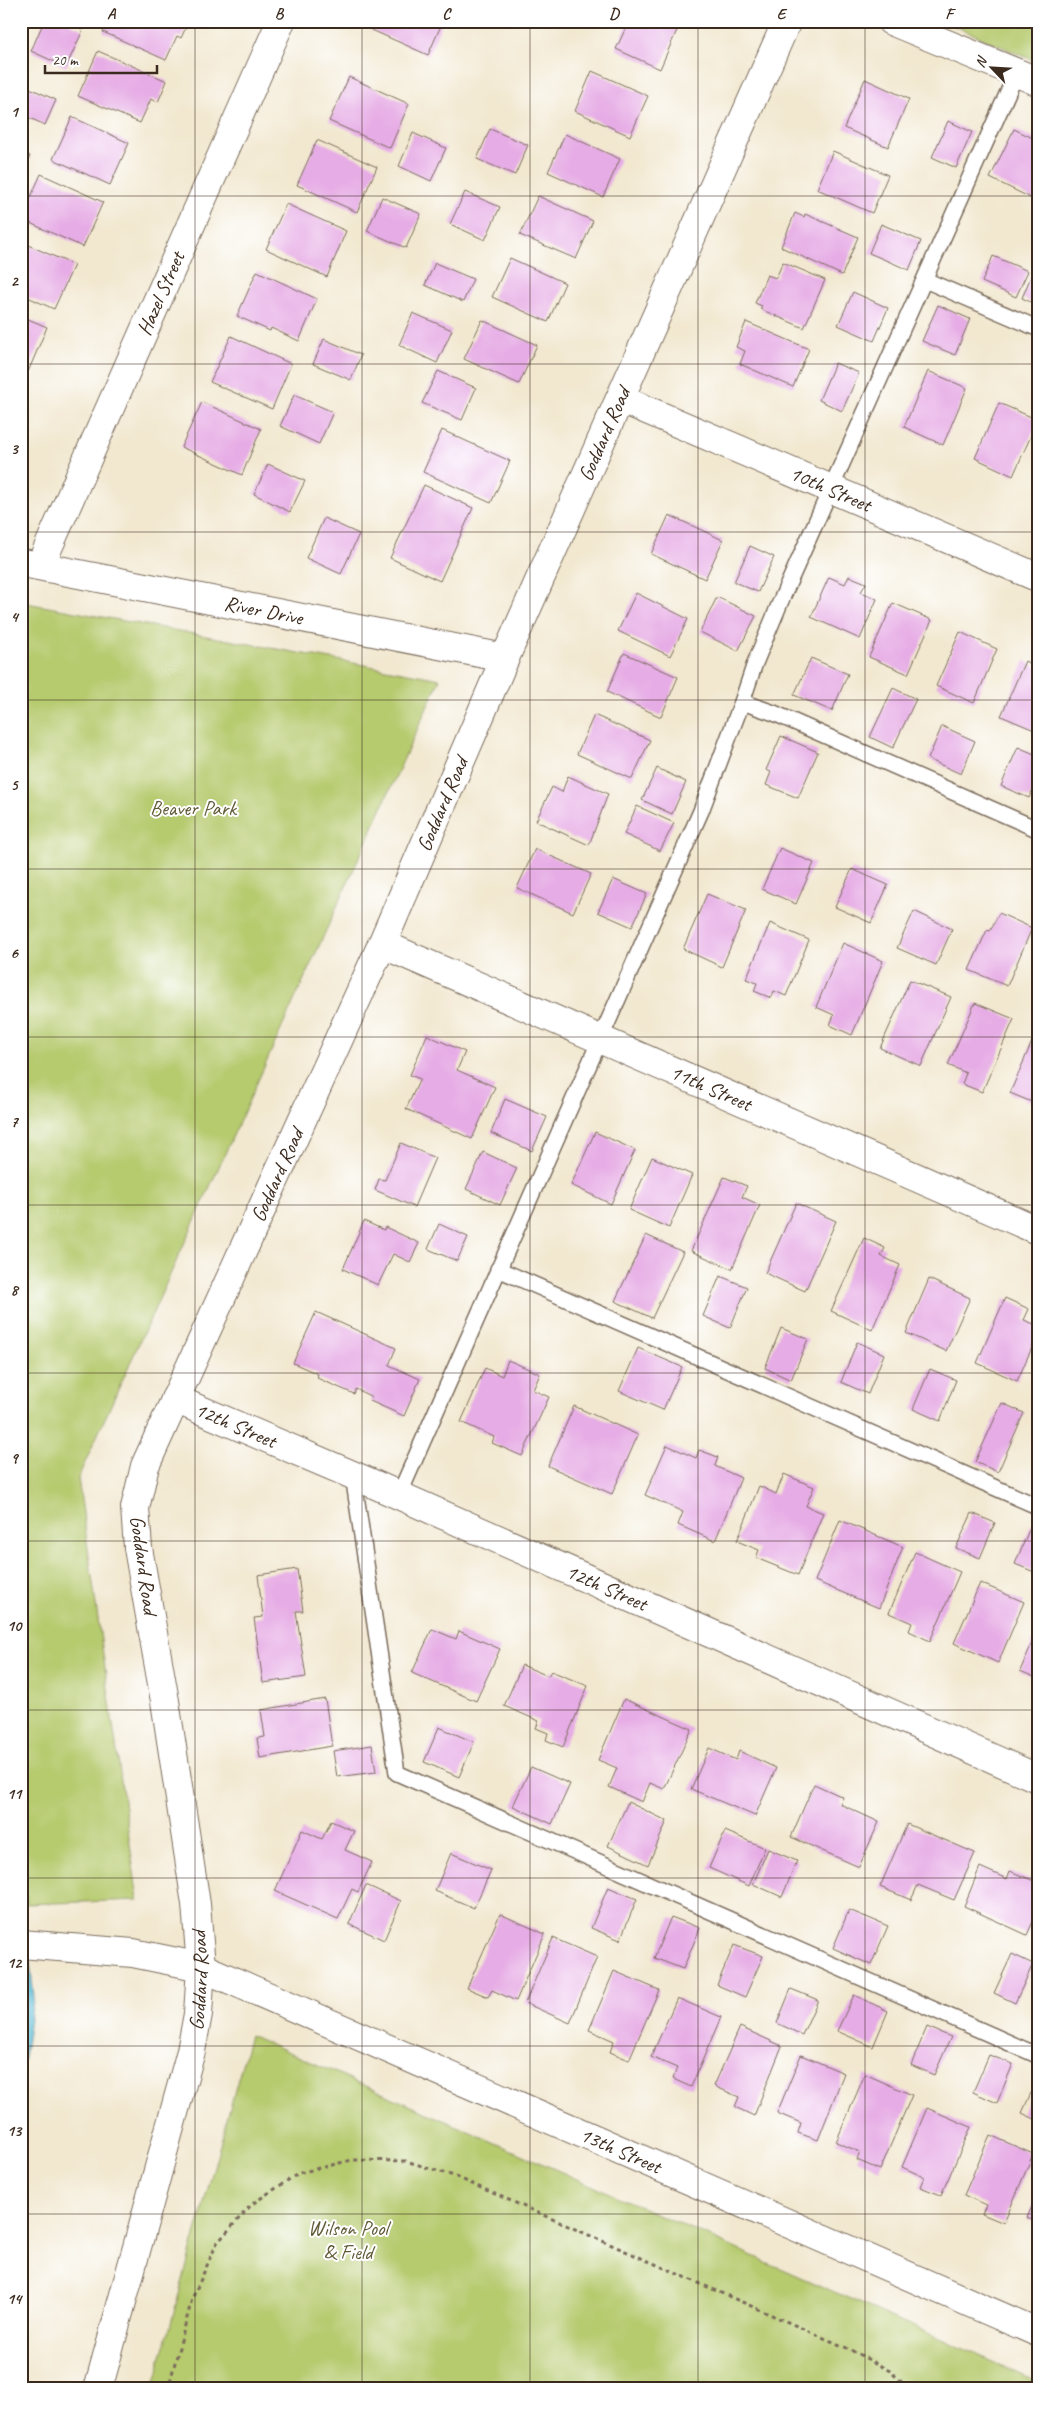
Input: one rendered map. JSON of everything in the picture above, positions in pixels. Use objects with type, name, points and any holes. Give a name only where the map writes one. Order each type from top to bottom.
[{"type":"street","name":"Hazel Street","points":[[31,564],[281,21]]},
{"type":"street","name":"Goddard Road","points":[[98,2389],[191,2051],[198,2014],[201,1967],[196,1904],[165,1701],[138,1548],[135,1508],[145,1466],[382,944],[505,658],[787,21]]},
{"type":"street","points":[[891,21],[1028,77]]},
{"type":"street","name":"10th Street","points":[[621,399],[1039,578]]},
{"type":"street","name":"River Drive","points":[[31,564],[505,658]]},
{"type":"street","name":"11th Street","points":[[382,944],[1039,1231]]},
{"type":"street","name":"12th Street","points":[[174,1399],[399,1495],[1039,1779]]},
{"type":"street","name":"13th Street","points":[[21,1944],[142,1954],[201,1967],[1039,2333]]},
{"type":"lane","points":[[399,1495],[701,811],[755,664],[782,598],[925,280],[1028,77]]},
{"type":"lane","points":[[925,280],[1039,328]]},
{"type":"lane","points":[[742,702],[774,713],[1039,830]]},
{"type":"lane","points":[[498,1269],[1039,1507]]},
{"type":"lane","points":[[352,1475],[397,1773],[1039,2056]]},
{"type":"path","points":[[168,2389],[192,2299],[216,2243],[252,2204],[299,2173],[352,2160],[406,2161],[454,2176],[847,2348],[890,2371],[909,2389]]},
{"type":"green space","points":[[943,21],[1039,21],[1039,63]]},
{"type":"green space","name":"Beaver Park","points":[[21,602],[440,679],[78,1478],[138,1900],[27,1904],[21,1862]]},
{"type":"green space","name":"Wilson Pool & Field","points":[[250,2035],[1039,2382],[1039,2389],[153,2389]]},
{"type":"water","points":[[21,1890],[34,1995],[21,2077]]},
{"type":"building","points":[[44,21],[65,21],[83,30],[66,67],[31,51]]},
{"type":"building","points":[[108,21],[189,21],[181,38],[177,36],[166,60],[103,32]]},
{"type":"building","points":[[368,21],[443,21],[428,55],[365,27]]},
{"type":"building","points":[[629,21],[681,21],[660,69],[616,49]]},
{"type":"building","points":[[98,51],[167,81],[158,102],[151,99],[140,123],[78,96]]},
{"type":"building","points":[[592,71],[648,96],[630,136],[575,111]]},
{"type":"building","points":[[349,77],[409,104],[390,148],[329,121]]},
{"type":"building","points":[[865,79],[909,99],[888,147],[844,128]]},
{"type":"building","points":[[21,84],[56,100],[45,125],[21,114]]},
{"type":"building","points":[[72,117],[129,143],[110,185],[53,159]]},
{"type":"building","points":[[948,121],[972,132],[956,168],[932,157]]},
{"type":"building","points":[[490,129],[528,145],[515,175],[477,159]]},
{"type":"building","points":[[1014,129],[1039,141],[1037,201],[990,178]]},
{"type":"building","points":[[413,133],[446,148],[431,181],[399,166]]},
{"type":"building","points":[[565,134],[620,159],[603,197],[548,172]]},
{"type":"building","points":[[317,140],[377,167],[357,212],[297,185]]},
{"type":"building","points":[[833,151],[888,175],[872,213],[817,189]]},
{"type":"building","points":[[21,152],[30,156],[21,175]]},
{"type":"building","points":[[41,174],[103,202],[83,247],[21,219]]},
{"type":"building","points":[[465,192],[500,207],[485,240],[450,224]]},
{"type":"building","points":[[538,196],[593,221],[576,259],[520,235]]},
{"type":"building","points":[[382,197],[421,214],[406,248],[367,231]]},
{"type":"building","points":[[286,204],[346,231],[327,277],[266,249]]},
{"type":"building","points":[[795,213],[804,217],[805,214],[858,237],[842,275],[781,247]]},
{"type":"building","points":[[881,224],[921,241],[909,270],[869,253]]},
{"type":"building","points":[[21,242],[74,265],[54,309],[21,294]]},
{"type":"building","points":[[993,256],[1028,271],[1016,297],[982,282]]},
{"type":"building","points":[[510,258],[565,283],[548,322],[492,297]]},
{"type":"building","points":[[783,262],[825,280],[804,328],[760,309],[762,306],[755,303],[767,275],[776,278]]},
{"type":"building","points":[[435,263],[473,279],[463,302],[425,285]]},
{"type":"building","points":[[1036,264],[1039,265],[1039,306],[1022,298]]},
{"type":"building","points":[[257,271],[317,299],[299,341],[271,328],[270,331],[237,316]]},
{"type":"building","points":[[853,292],[888,308],[874,341],[838,325]]},
{"type":"building","points":[[938,305],[970,319],[955,355],[922,341]]},
{"type":"building","points":[[413,313],[452,330],[437,363],[399,345]]},
{"type":"building","points":[[21,316],[47,327],[28,372],[21,369]]},
{"type":"building","points":[[482,320],[537,345],[519,384],[464,359]]},
{"type":"building","points":[[746,322],[809,349],[793,387],[740,364],[745,351],[736,347]]},
{"type":"building","points":[[231,336],[291,364],[272,409],[210,382]]},
{"type":"building","points":[[324,339],[361,355],[351,380],[313,364]]},
{"type":"building","points":[[835,363],[859,373],[842,411],[819,400]]},
{"type":"building","points":[[438,371],[476,388],[462,420],[422,403]]},
{"type":"building","points":[[928,371],[967,388],[943,445],[904,427]]},
{"type":"building","points":[[294,395],[333,412],[319,444],[280,426]]},
{"type":"building","points":[[202,402],[261,429],[242,475],[181,447]]},
{"type":"building","points":[[999,403],[1038,420],[1013,476],[975,458]]},
{"type":"building","points":[[442,430],[510,461],[491,503],[423,472]]},
{"type":"building","points":[[268,464],[305,481],[290,512],[254,494]]},
{"type":"building","points":[[424,485],[473,508],[440,581],[390,558]]},
{"type":"building","points":[[669,515],[723,540],[705,579],[651,554]]},
{"type":"building","points":[[324,518],[359,534],[341,574],[306,558]]},
{"type":"building","points":[[750,546],[774,557],[758,592],[734,582]]},
{"type":"building","points":[[849,576],[866,583],[861,592],[877,599],[860,639],[811,617],[829,577],[845,584]]},
{"type":"building","points":[[636,593],[688,619],[670,656],[618,631]]},
{"type":"building","points":[[717,597],[756,616],[738,651],[700,632]]},
{"type":"building","points":[[893,603],[932,620],[908,674],[869,657]]},
{"type":"building","points":[[960,632],[997,649],[974,703],[936,686]]},
{"type":"building","points":[[624,653],[678,677],[661,717],[607,692]]},
{"type":"building","points":[[811,658],[848,674],[832,711],[794,695]]},
{"type":"building","points":[[1025,661],[1039,668],[1039,732],[1001,716]]},
{"type":"building","points":[[893,688],[916,699],[893,748],[870,737]]},
{"type":"building","points":[[594,715],[650,740],[632,779],[577,754]]},
{"type":"building","points":[[942,726],[975,741],[961,774],[928,759]]},
{"type":"building","points":[[781,736],[818,752],[798,798],[766,785],[771,772],[766,770]]},
{"type":"building","points":[[1018,747],[1039,756],[1039,776],[1029,798],[1001,786]]},
{"type":"building","points":[[657,768],[686,782],[672,814],[642,800]]},
{"type":"building","points":[[568,776],[608,794],[589,845],[536,821],[552,787],[562,792]]},
{"type":"building","points":[[637,806],[674,823],[660,851],[624,834]]},
{"type":"building","points":[[780,848],[814,863],[796,904],[762,889]]},
{"type":"building","points":[[535,849],[591,874],[573,913],[517,888]]},
{"type":"building","points":[[852,869],[888,885],[871,923],[835,907]]},
{"type":"building","points":[[613,879],[647,894],[632,927],[598,912]]},
{"type":"building","points":[[707,894],[746,910],[722,967],[683,949]]},
{"type":"building","points":[[914,911],[952,929],[936,965],[897,948]]},
{"type":"building","points":[[999,913],[1032,928],[1007,986],[969,970],[987,930],[990,931]]},
{"type":"building","points":[[770,923],[809,940],[786,996],[774,991],[771,998],[754,991],[757,983],[746,979]]},
{"type":"building","points":[[843,943],[883,961],[852,1035],[830,1025],[834,1015],[816,1007]]},
{"type":"building","points":[[910,980],[951,997],[921,1066],[880,1048]]},
{"type":"building","points":[[975,1003],[1014,1019],[982,1092],[962,1084],[966,1073],[948,1065]]},
{"type":"building","points":[[427,1035],[465,1052],[457,1070],[495,1087],[472,1139],[406,1109],[420,1079],[410,1075]]},
{"type":"building","points":[[1034,1037],[1039,1040],[1039,1105],[1010,1093]]},
{"type":"building","points":[[505,1099],[547,1117],[532,1151],[491,1133]]},
{"type":"building","points":[[595,1132],[635,1150],[611,1204],[571,1185]]},
{"type":"building","points":[[401,1143],[435,1158],[414,1207],[375,1190],[379,1179],[385,1180]]},
{"type":"building","points":[[483,1152],[517,1168],[500,1205],[466,1189]]},
{"type":"building","points":[[652,1157],[692,1175],[669,1228],[629,1210]]},
{"type":"building","points":[[724,1177],[747,1186],[742,1197],[760,1205],[732,1269],[691,1251]]},
{"type":"building","points":[[796,1203],[836,1221],[805,1291],[765,1273]]},
{"type":"building","points":[[364,1221],[384,1230],[385,1227],[419,1243],[410,1262],[393,1254],[378,1285],[343,1269]]},
{"type":"building","points":[[439,1224],[468,1237],[457,1261],[428,1249]]},
{"type":"building","points":[[646,1235],[683,1252],[652,1318],[615,1301]]},
{"type":"building","points":[[864,1238],[885,1248],[881,1256],[900,1265],[872,1330],[831,1311]]},
{"type":"building","points":[[720,1276],[747,1287],[730,1328],[703,1316]]},
{"type":"building","points":[[929,1279],[970,1298],[946,1351],[906,1333]]},
{"type":"building","points":[[1005,1298],[1029,1309],[1024,1320],[1039,1326],[1039,1332],[1017,1381],[977,1363]]},
{"type":"building","points":[[316,1312],[396,1348],[389,1365],[420,1379],[404,1416],[370,1401],[372,1397],[356,1389],[354,1394],[317,1378],[318,1374],[293,1363]]},
{"type":"building","points":[[781,1328],[808,1339],[791,1380],[765,1368]]},
{"type":"building","points":[[857,1342],[884,1354],[868,1394],[841,1382]]},
{"type":"building","points":[[638,1348],[682,1367],[663,1410],[619,1391]]},
{"type":"building","points":[[508,1360],[540,1374],[533,1390],[549,1397],[522,1456],[492,1443],[494,1437],[461,1422],[485,1368],[502,1376]]},
{"type":"building","points":[[930,1369],[956,1380],[940,1421],[913,1409]]},
{"type":"building","points":[[1002,1403],[1024,1413],[998,1472],[975,1462]]},
{"type":"building","points":[[574,1406],[638,1435],[612,1494],[548,1466]]},
{"type":"building","points":[[667,1445],[696,1458],[699,1450],[718,1457],[715,1466],[741,1478],[715,1541],[678,1525],[683,1512],[645,1495]]},
{"type":"building","points":[[784,1474],[814,1487],[806,1506],[823,1513],[798,1575],[756,1558],[759,1550],[737,1541],[759,1486],[776,1494]]},
{"type":"building","points":[[972,1513],[995,1523],[980,1558],[956,1548]]},
{"type":"building","points":[[840,1520],[903,1547],[879,1608],[815,1581]]},
{"type":"building","points":[[1031,1525],[1039,1528],[1039,1574],[1015,1564]]},
{"type":"building","points":[[915,1552],[960,1572],[930,1641],[909,1631],[912,1623],[889,1613]]},
{"type":"building","points":[[297,1569],[303,1611],[296,1611],[306,1677],[263,1683],[254,1618],[263,1617],[258,1575]]},
{"type":"building","points":[[980,1583],[1024,1602],[998,1663],[954,1643]]},
{"type":"building","points":[[1039,1627],[1039,1679],[1020,1671]]},
{"type":"building","points":[[432,1629],[456,1639],[459,1631],[500,1649],[476,1701],[412,1673]]},
{"type":"building","points":[[522,1665],[548,1676],[551,1671],[588,1686],[563,1747],[546,1740],[548,1733],[536,1728],[539,1721],[504,1706]]},
{"type":"building","points":[[325,1699],[332,1746],[260,1758],[257,1738],[265,1737],[261,1710]]},
{"type":"building","points":[[624,1699],[692,1729],[664,1789],[650,1783],[642,1802],[609,1787],[617,1768],[598,1760]]},
{"type":"building","points":[[439,1727],[474,1742],[459,1777],[424,1762]]},
{"type":"building","points":[[372,1745],[376,1772],[337,1777],[333,1751]]},
{"type":"building","points":[[709,1748],[736,1760],[739,1751],[776,1768],[755,1816],[691,1789]]},
{"type":"building","points":[[531,1767],[570,1784],[552,1824],[513,1806]]},
{"type":"building","points":[[814,1784],[843,1797],[840,1804],[879,1822],[859,1867],[791,1837]]},
{"type":"building","points":[[628,1802],[667,1821],[648,1865],[608,1846]]},
{"type":"building","points":[[331,1821],[354,1831],[345,1850],[372,1862],[358,1892],[352,1889],[338,1919],[275,1891],[302,1830],[322,1839]]},
{"type":"building","points":[[907,1824],[975,1853],[954,1900],[918,1885],[911,1900],[880,1887]]},
{"type":"building","points":[[725,1831],[765,1848],[749,1886],[709,1868]]},
{"type":"building","points":[[768,1849],[797,1861],[782,1897],[753,1884]]},
{"type":"building","points":[[451,1853],[491,1870],[474,1908],[435,1891]]},
{"type":"building","points":[[980,1867],[1007,1879],[1010,1871],[1039,1883],[1039,1908],[1027,1935],[964,1906]]},
{"type":"building","points":[[366,1885],[401,1901],[384,1940],[349,1924]]},
{"type":"building","points":[[608,1887],[637,1899],[620,1940],[591,1928]]},
{"type":"building","points":[[849,1910],[888,1926],[871,1965],[833,1948]]},
{"type":"building","points":[[500,1914],[545,1934],[516,2001],[492,1990],[488,1997],[467,1988]]},
{"type":"building","points":[[671,1917],[700,1928],[683,1969],[654,1958]]},
{"type":"building","points":[[553,1938],[597,1957],[570,2023],[525,2003]]},
{"type":"building","points":[[734,1945],[763,1956],[745,1997],[717,1985]]},
{"type":"building","points":[[1012,1954],[1033,1964],[1015,2003],[994,1993]]},
{"type":"building","points":[[614,1971],[659,1990],[629,2060],[610,2052],[614,2041],[589,2030]]},
{"type":"building","points":[[791,1989],[818,2000],[802,2035],[777,2023]]},
{"type":"building","points":[[854,1995],[888,2011],[873,2047],[837,2031]]},
{"type":"building","points":[[677,1998],[721,2017],[691,2087],[673,2079],[677,2068],[651,2057]]},
{"type":"building","points":[[740,2027],[782,2046],[754,2116],[735,2107],[739,2097],[714,2086]]},
{"type":"building","points":[[927,2027],[951,2037],[934,2075],[911,2065]]},
{"type":"building","points":[[801,2055],[844,2073],[818,2140],[798,2133],[801,2123],[777,2113]]},
{"type":"building","points":[[989,2055],[1013,2064],[997,2103],[973,2092]]},
{"type":"building","points":[[865,2074],[912,2095],[880,2170],[857,2160],[860,2152],[836,2142]]},
{"type":"building","points":[[1039,2075],[1039,2121],[1022,2113]]},
{"type":"building","points":[[927,2108],[971,2127],[941,2195],[920,2187],[924,2177],[902,2167]]},
{"type":"building","points":[[990,2135],[1033,2154],[1004,2223],[982,2214],[986,2205],[964,2195]]},
{"type":"building","points":[[1039,2190],[1039,2223],[1027,2218]]}]
